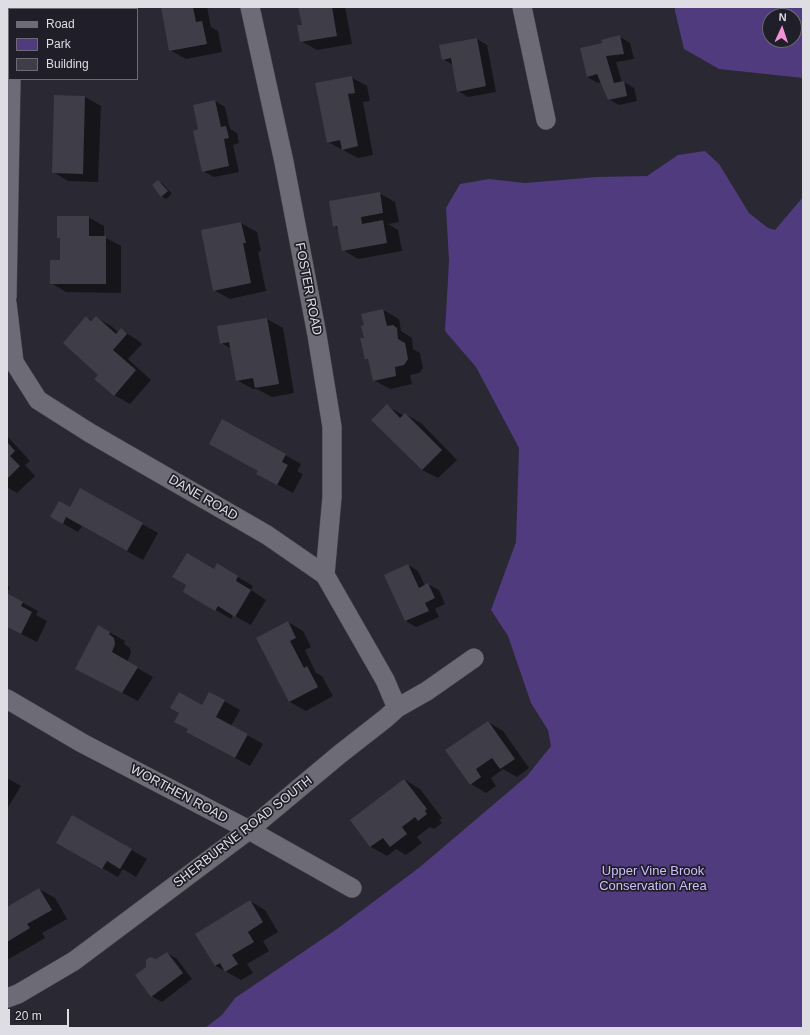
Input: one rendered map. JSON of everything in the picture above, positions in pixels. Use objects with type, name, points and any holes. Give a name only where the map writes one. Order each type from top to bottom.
[{"type":"street","name":"FOSTER ROAD","points":[[250,7],[284,162],[316,328],[332,427],[332,497],[325,575]]},
{"type":"street","points":[[522,7],[546,120]]},
{"type":"street","points":[[7,297],[11,80]]},
{"type":"street","name":"DANE ROAD","points":[[7,303],[14,362],[38,400],[90,433],[267,535],[325,575],[385,680],[397,708]]},
{"type":"street","name":"SHERBURNE ROAD SOUTH","points":[[7,998],[18,994],[74,961],[248,830],[397,708],[427,691],[474,658]]},
{"type":"street","name":"WORTHEN ROAD","points":[[7,699],[82,743],[248,830],[352,888]]},
{"type":"green space","points":[[675,7],[803,7],[803,78],[719,69],[684,49]]},
{"type":"green space","name":"Upper Vine Brook Conservation Area","points":[[705,151],[719,164],[749,213],[768,228],[775,230],[803,197],[803,1028],[205,1028],[222,1015],[235,998],[337,929],[420,867],[527,776],[551,746],[548,730],[531,703],[508,636],[491,610],[516,542],[519,448],[476,367],[445,331],[449,261],[446,208],[460,184],[489,179],[525,183],[597,177],[647,176],[678,155]]},
{"type":"building","points":[[76,7],[104,7],[104,8]]},
{"type":"building","points":[[161,7],[193,7],[196,22],[202,21],[207,44],[169,51]]},
{"type":"building","points":[[298,7],[332,7],[337,36],[300,42],[297,25],[302,25]]},
{"type":"building","points":[[620,35],[624,54],[606,56],[614,83],[624,81],[627,96],[608,100],[597,74],[587,77],[580,48],[602,43],[601,40]]},
{"type":"building","points":[[477,38],[486,86],[457,92],[451,58],[442,60],[439,45]]},
{"type":"building","points":[[352,76],[355,93],[348,94],[358,146],[342,150],[340,140],[327,143],[315,83]]},
{"type":"building","points":[[54,95],[85,96],[83,174],[52,173]]},
{"type":"building","points":[[215,100],[221,127],[226,126],[229,138],[224,139],[229,166],[202,172],[193,131],[198,129],[193,105]]},
{"type":"building","points":[[158,180],[168,191],[161,197],[152,185]]},
{"type":"building","points":[[380,192],[383,213],[361,217],[362,224],[383,220],[387,243],[342,251],[337,226],[333,227],[329,201]]},
{"type":"building","points":[[57,216],[89,216],[89,236],[106,236],[106,284],[50,284],[50,260],[60,260],[60,238],[57,238]]},
{"type":"building","points":[[241,222],[246,243],[243,243],[251,283],[213,291],[201,230]]},
{"type":"building","points":[[383,309],[387,326],[393,325],[397,328],[398,339],[405,343],[408,359],[404,365],[395,367],[396,376],[373,381],[368,359],[365,360],[360,338],[364,338],[361,326],[364,325],[361,314]]},
{"type":"building","points":[[86,316],[91,321],[96,316],[116,334],[121,328],[127,334],[113,350],[136,370],[114,396],[94,379],[98,375],[63,343]]},
{"type":"building","points":[[267,318],[279,384],[255,388],[253,378],[236,381],[229,342],[220,344],[217,326]]},
{"type":"building","points":[[387,404],[400,418],[405,413],[442,450],[422,470],[371,420]]},
{"type":"building","points":[[222,419],[286,454],[282,462],[288,465],[277,485],[256,474],[258,471],[209,444]]},
{"type":"building","points":[[7,442],[15,451],[10,456],[20,466],[7,479]]},
{"type":"building","points":[[80,488],[143,523],[127,551],[66,517],[63,524],[50,517],[59,501],[70,507]]},
{"type":"building","points":[[187,553],[214,569],[217,563],[238,576],[236,581],[251,590],[235,617],[218,606],[215,611],[183,592],[186,585],[172,577]]},
{"type":"building","points":[[408,564],[419,588],[428,583],[435,598],[425,603],[429,611],[405,621],[384,575]]},
{"type":"building","points":[[7,593],[23,602],[21,606],[32,612],[21,634],[7,627]]},
{"type":"building","points":[[288,621],[296,638],[290,641],[304,668],[307,666],[318,687],[289,702],[256,638]]},
{"type":"building","points":[[98,625],[110,632],[109,634],[114,638],[115,644],[112,652],[138,667],[122,693],[75,669]]},
{"type":"building","points":[[179,692],[202,705],[209,692],[225,700],[216,717],[248,734],[235,758],[186,732],[188,729],[174,722],[179,713],[170,708]]},
{"type":"building","points":[[488,721],[515,759],[500,769],[492,758],[476,769],[481,777],[470,785],[445,750]]},
{"type":"building","points":[[404,779],[427,809],[425,811],[427,814],[418,821],[415,817],[402,827],[407,834],[390,847],[383,838],[370,847],[350,820]]},
{"type":"building","points":[[72,815],[132,849],[120,869],[107,861],[102,869],[56,843]]},
{"type":"building","points":[[39,888],[52,910],[27,924],[30,928],[7,942],[7,907]]},
{"type":"building","points":[[250,900],[263,922],[248,932],[254,942],[232,955],[238,964],[225,972],[220,963],[215,966],[195,934]]},
{"type":"building","points":[[167,952],[183,973],[151,997],[135,975],[146,967],[146,960],[150,957],[156,959]]}]
